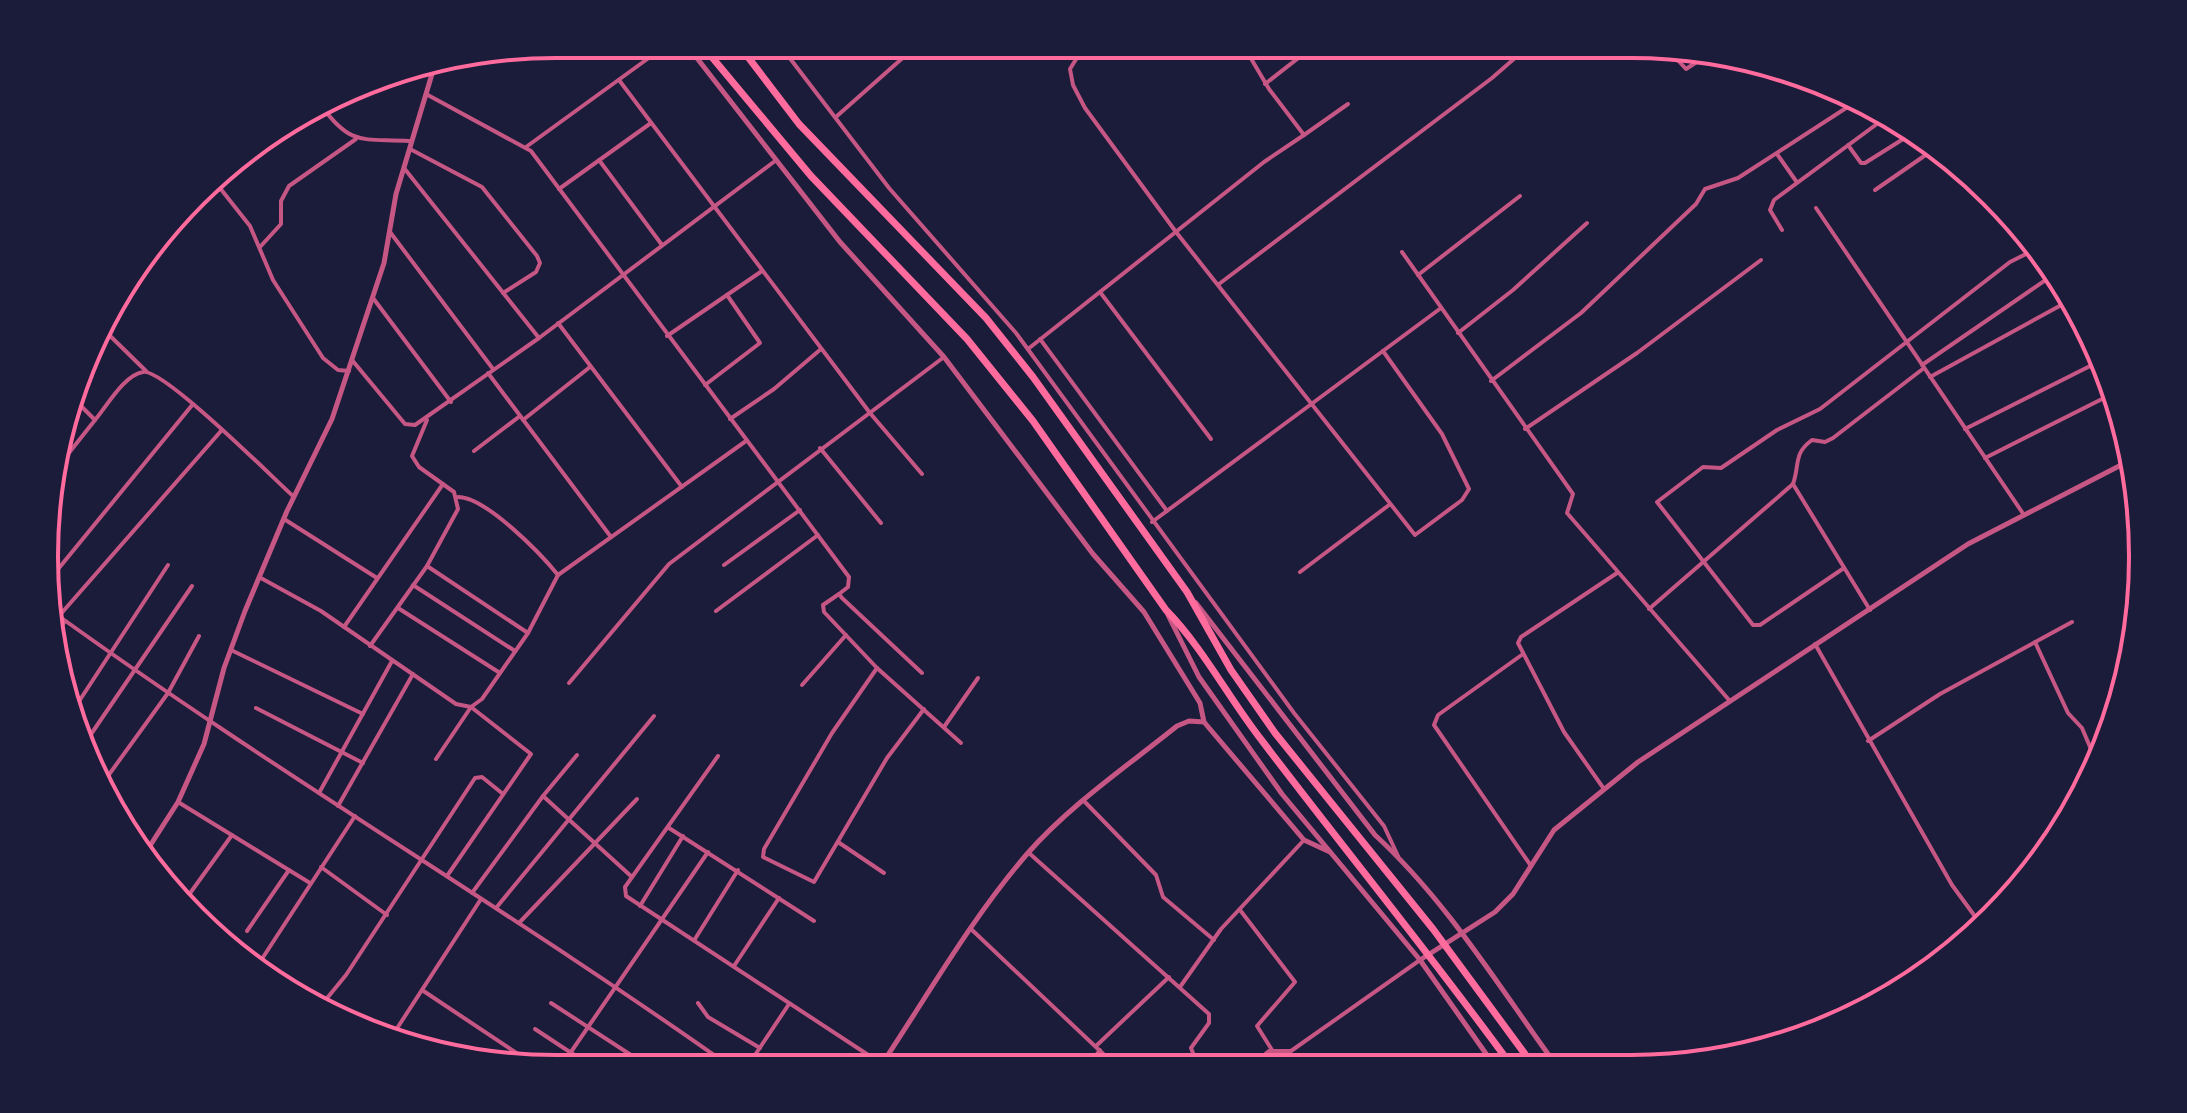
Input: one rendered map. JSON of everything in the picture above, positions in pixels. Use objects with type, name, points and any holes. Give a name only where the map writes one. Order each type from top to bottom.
[{"type":"highway","points":[[713,58],[811,176],[967,339],[1033,421],[1166,610],[1190,634],[1264,744],[1436,962],[1504,1055]]},
{"type":"highway","points":[[749,58],[809,135],[986,318],[1033,377],[1187,592],[1231,670],[1275,733],[1433,929],[1526,1055]]},
{"type":"street","points":[[526,147],[649,58]]},
{"type":"street","points":[[697,58],[840,242],[944,357],[1093,554],[1144,612],[1200,703],[1204,722],[1304,840],[1330,852]]},
{"type":"street","points":[[790,58],[889,188],[1028,349],[1294,713],[1384,826],[1398,856]]},
{"type":"street","points":[[837,116],[903,58]]},
{"type":"street","points":[[1079,58],[1070,69],[1078,98],[1176,232],[1415,535],[1462,500],[1469,489],[1442,434],[1383,351]]},
{"type":"street","points":[[1250,58],[1265,84],[1304,135]]},
{"type":"street","points":[[1265,84],[1298,58]]},
{"type":"street","points":[[1219,284],[1515,58]]},
{"type":"street","points":[[1678,60],[1686,69],[1697,62]]},
{"type":"street","points":[[150,845],[178,802],[211,724],[231,650],[259,577],[332,419],[384,263],[388,231],[408,145],[432,74]]},
{"type":"street","points":[[619,80],[870,413],[922,474]]},
{"type":"street","points":[[426,94],[526,147],[849,577],[848,587],[822,607],[877,668],[961,743]]},
{"type":"street","points":[[1028,349],[1176,232],[1348,104]]},
{"type":"street","points":[[1491,381],[1581,313],[1696,204],[1705,189],[1738,178],[1847,107]]},
{"type":"street","points":[[328,114],[345,134],[356,139],[408,145],[482,187],[540,263],[536,272],[503,293]]},
{"type":"street","points":[[558,189],[651,123]]},
{"type":"street","points":[[1782,230],[1770,205],[1796,181],[1877,123]]},
{"type":"street","points":[[260,247],[279,229],[283,194],[289,186],[356,139]]},
{"type":"street","points":[[1848,144],[1863,164],[1903,139]]},
{"type":"street","points":[[1777,154],[1796,181]]},
{"type":"street","points":[[1875,190],[1926,155]]},
{"type":"street","points":[[599,160],[662,246]]},
{"type":"street","points":[[352,360],[405,424],[415,425],[539,338],[775,161]]},
{"type":"street","points":[[403,166],[539,338]]},
{"type":"street","points":[[221,189],[250,226],[273,280],[323,358],[338,370],[349,371]]},
{"type":"street","points":[[1418,275],[1520,196]]},
{"type":"street","points":[[1816,208],[2024,515]]},
{"type":"street","points":[[1458,333],[1513,290],[1587,223]]},
{"type":"street","points":[[388,231],[521,418],[611,537]]},
{"type":"street","points":[[1402,252],[1574,497],[1566,508],[1567,513],[1729,700]]},
{"type":"street","points":[[1844,568],[1756,626],[1658,508],[1659,499],[1703,467],[1721,468],[1777,430],[1820,409],[1905,341],[2026,253]]},
{"type":"street","points":[[1525,429],[1637,353],[1761,260]]},
{"type":"street","points":[[667,336],[762,271]]},
{"type":"street","points":[[1870,610],[1793,484],[1795,459],[1812,440],[1825,442],[1833,438],[1923,366],[2045,280]]},
{"type":"street","points":[[1100,292],[1211,439]]},
{"type":"street","points":[[705,385],[760,343],[727,295]]},
{"type":"street","points":[[373,298],[451,402]]},
{"type":"street","points":[[1930,377],[2061,305]]},
{"type":"street","points":[[1152,522],[1441,308]]},
{"type":"street","points":[[558,323],[682,487]]},
{"type":"street","points":[[109,335],[146,371],[166,380],[294,497]]},
{"type":"street","points":[[1040,339],[1167,512]]},
{"type":"street","points":[[730,419],[774,389],[821,349]]},
{"type":"street","points":[[569,683],[653,579],[820,448],[944,357]]},
{"type":"street","points":[[1965,429],[2091,366]]},
{"type":"street","points":[[474,451],[591,367]]},
{"type":"street","points":[[69,452],[134,374],[146,371]]},
{"type":"street","points":[[1985,458],[2104,398]]},
{"type":"street","points":[[58,569],[193,404]]},
{"type":"street","points":[[81,406],[95,420]]},
{"type":"street","points":[[428,418],[412,456],[419,467],[458,497],[472,500],[524,537],[558,575]]},
{"type":"street","points":[[61,614],[221,431]]},
{"type":"street","points":[[436,759],[528,633],[558,575],[746,441]]},
{"type":"street","points":[[820,448],[881,523]]},
{"type":"street","points":[[1265,1055],[1272,1050],[1291,1051],[1420,960],[1495,912],[1513,894],[1554,830],[1604,789],[1729,700],[1968,544],[2120,465]]},
{"type":"street","points":[[344,627],[443,484]]},
{"type":"street","points":[[1649,609],[1793,484]]},
{"type":"street","points":[[370,646],[427,566],[455,517],[458,497]]},
{"type":"street","points":[[1300,572],[1389,505]]},
{"type":"street","points":[[724,565],[800,510]]},
{"type":"street","points":[[284,519],[377,578]]},
{"type":"street","points":[[716,611],[818,535]]},
{"type":"street","points":[[79,701],[168,565]]},
{"type":"street","points":[[427,566],[528,633]]},
{"type":"street","points":[[1604,789],[1564,732],[1518,643],[1521,637],[1617,573]]},
{"type":"street","points":[[259,577],[344,627],[456,704],[471,707],[530,751],[447,876]]},
{"type":"street","points":[[413,585],[515,651]]},
{"type":"street","points":[[91,734],[192,586]]},
{"type":"street","points":[[1187,592],[1375,835],[1398,856],[1462,934],[1549,1055]]},
{"type":"street","points":[[839,594],[922,673]]},
{"type":"street","points":[[398,608],[500,673]]},
{"type":"street","points":[[1166,610],[1199,677],[1282,794],[1420,960],[1487,1055]]},
{"type":"street","points":[[62,619],[211,724],[519,923],[713,1055]]},
{"type":"street","points":[[63,625],[65,621]]},
{"type":"street","points":[[1868,741],[1940,694],[2072,622]]},
{"type":"street","points":[[802,685],[846,635]]},
{"type":"street","points":[[108,775],[168,693],[199,636]]},
{"type":"street","points":[[2035,642],[2068,713],[2082,728],[2091,748]]},
{"type":"street","points":[[1815,644],[1952,885],[1975,916]]},
{"type":"street","points":[[231,650],[363,714]]},
{"type":"street","points":[[1523,654],[1438,715],[1434,725],[1531,866]]},
{"type":"street","points":[[319,793],[392,661]]},
{"type":"street","points":[[877,668],[832,733],[762,855],[811,882],[887,758],[924,709]]},
{"type":"street","points":[[338,806],[413,674]]},
{"type":"street","points":[[944,727],[978,678]]},
{"type":"street","points":[[256,708],[363,763]]},
{"type":"street","points":[[496,908],[654,716]]},
{"type":"street","points":[[888,1055],[971,929],[1029,853],[1084,801],[1177,726],[1189,721],[1204,722]]},
{"type":"street","points":[[472,893],[577,755]]},
{"type":"street","points":[[718,756],[624,892],[640,906],[695,939],[865,1055]]},
{"type":"street","points":[[327,999],[387,915],[477,776],[503,794]]},
{"type":"street","points":[[543,796],[632,877]]},
{"type":"street","points":[[519,923],[637,799]]},
{"type":"street","points":[[1084,801],[1156,875],[1163,897],[1214,940]]},
{"type":"street","points":[[178,802],[310,883]]},
{"type":"street","points":[[262,958],[355,816]]},
{"type":"street","points":[[669,828],[814,921]]},
{"type":"street","points":[[190,894],[232,835]]},
{"type":"street","points":[[640,906],[683,836]]},
{"type":"street","points":[[1180,987],[1214,940],[1304,840]]},
{"type":"street","points":[[838,842],[884,873]]},
{"type":"street","points":[[568,1055],[617,989],[708,852]]},
{"type":"street","points":[[1029,853],[1180,987],[1210,1019],[1191,1048],[1194,1055]]},
{"type":"street","points":[[321,867],[387,915]]},
{"type":"street","points":[[247,931],[289,870]]},
{"type":"street","points":[[695,939],[738,870]]},
{"type":"street","points":[[734,966],[779,898]]},
{"type":"street","points":[[397,1029],[481,899]]},
{"type":"street","points":[[1240,910],[1295,982],[1257,1026],[1272,1050]]},
{"type":"street","points":[[971,929],[1105,1055]]},
{"type":"street","points":[[1094,1055],[1169,977]]},
{"type":"street","points":[[422,990],[517,1053]]},
{"type":"street","points":[[551,1003],[631,1055]]},
{"type":"street","points":[[698,1003],[708,1017],[760,1048]]},
{"type":"street","points":[[755,1055],[789,1004]]},
{"type":"street","points":[[535,1029],[574,1055]]}]
